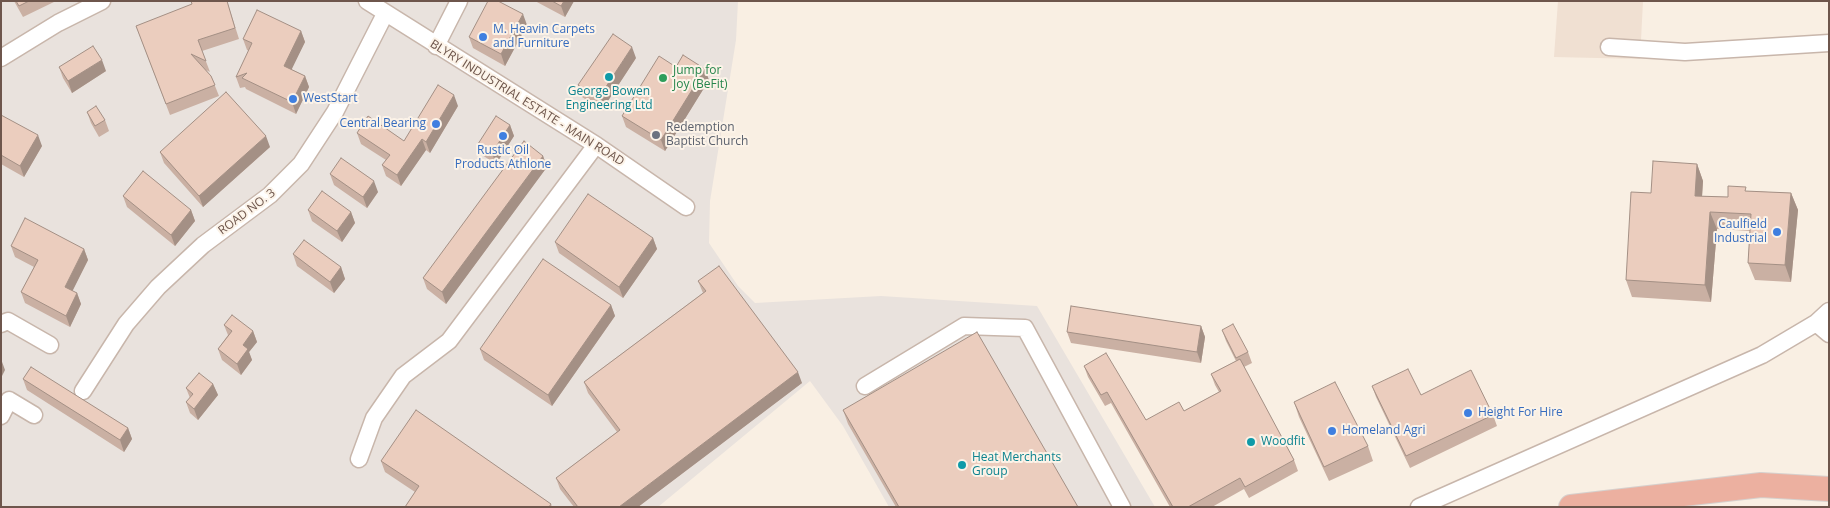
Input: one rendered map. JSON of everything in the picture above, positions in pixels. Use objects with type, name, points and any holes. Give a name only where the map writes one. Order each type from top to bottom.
[{"type":"highway","points":[[1571,507],[1761,485],[1829,488]]},
{"type":"street","points":[[1,58],[75,7],[102,1]]},
{"type":"street","name":"BLYRY INDUSTRIAL ESTATE - MAIN ROAD","points":[[367,1],[596,145],[686,207]]},
{"type":"street","points":[[436,46],[460,1]]},
{"type":"street","name":"ROAD NO. 3","points":[[83,391],[126,324],[158,287],[203,245],[270,195],[301,164],[335,112],[385,14]]},
{"type":"street","points":[[1610,46],[1685,52],[1829,43]]},
{"type":"street","points":[[359,459],[374,418],[403,376],[449,341],[596,145]]},
{"type":"street","points":[[1419,507],[1762,355],[1816,323],[1829,312]]},
{"type":"street","points":[[1,324],[8,321],[50,345]]},
{"type":"street","points":[[1816,323],[1829,334]]},
{"type":"street","points":[[865,386],[964,326],[1025,328],[1122,507]]},
{"type":"street","points":[[1,416],[9,400],[34,415]]},
{"type":"shaded area","points":[[1,1],[738,1],[736,40],[710,201],[709,243],[738,286],[755,303],[881,296],[1037,306],[1155,507],[889,507],[843,426],[810,381],[658,507],[1,507]]},
{"type":"shaded area","points":[[1558,1],[1643,1],[1640,59],[1554,57]]},
{"type":"building","points":[[16,1],[29,1],[19,6]]},
{"type":"building","points":[[191,1],[227,1],[235,28],[198,40],[206,61],[191,54],[211,76],[215,85],[166,104],[136,26],[192,4]]},
{"type":"building","points":[[488,1],[498,1],[523,14],[501,54],[469,37]]},
{"type":"building","points":[[552,1],[564,1],[561,6]]},
{"type":"building","points":[[257,10],[301,31],[284,66],[305,76],[292,102],[242,78],[247,73],[236,77],[252,43],[243,39]]},
{"type":"building","points":[[613,34],[632,47],[598,99],[578,85]]},
{"type":"building","points":[[93,46],[102,60],[68,81],[59,67]]},
{"type":"building","points":[[683,55],[705,69],[661,140],[622,116],[659,56],[676,67]]},
{"type":"building","points":[[438,85],[454,95],[426,142],[422,139],[397,175],[382,165],[390,155],[357,133],[368,116],[404,141]]},
{"type":"building","points":[[226,92],[266,136],[199,196],[160,152]]},
{"type":"building","points":[[96,106],[105,120],[95,126],[87,112]]},
{"type":"building","points":[[1,115],[38,135],[20,166],[1,155]]},
{"type":"building","points":[[496,116],[510,125],[492,153],[478,144]]},
{"type":"building","points":[[524,141],[543,156],[442,292],[423,278]]},
{"type":"building","points":[[341,158],[374,181],[363,197],[330,174]]},
{"type":"building","points":[[1653,161],[1697,164],[1695,196],[1728,197],[1728,186],[1746,187],[1745,191],[1791,193],[1785,265],[1748,263],[1751,214],[1710,212],[1705,285],[1626,280],[1631,192],[1651,193]]},
{"type":"building","points":[[143,171],[191,210],[171,235],[123,196]]},
{"type":"building","points":[[322,191],[351,212],[337,231],[308,210]]},
{"type":"building","points":[[588,194],[653,238],[619,287],[555,242]]},
{"type":"building","points":[[25,218],[84,249],[65,287],[77,293],[66,316],[21,292],[38,260],[11,246]]},
{"type":"building","points":[[304,240],[341,267],[330,282],[293,254]]},
{"type":"building","points":[[543,259],[611,305],[548,395],[480,349]]},
{"type":"building","points":[[719,266],[798,372],[619,507],[578,507],[556,478],[620,430],[584,382],[706,291],[698,281]]},
{"type":"building","points":[[1071,306],[1201,326],[1197,352],[1067,332]]},
{"type":"building","points":[[232,315],[253,331],[243,345],[248,349],[237,364],[218,349],[232,331],[224,325]]},
{"type":"building","points":[[1233,324],[1248,352],[1236,358],[1222,330]]},
{"type":"building","name":"Heat Merchants Group","points":[[977,332],[1078,507],[899,507],[843,410]]},
{"type":"building","points":[[1106,353],[1146,420],[1179,402],[1184,411],[1221,391],[1211,374],[1240,359],[1294,460],[1245,487],[1240,478],[1188,507],[1173,507],[1107,392],[1101,395],[1084,366]]},
{"type":"building","points":[[31,367],[128,428],[120,440],[23,379]]},
{"type":"building","points":[[1408,369],[1421,395],[1471,370],[1493,415],[1406,456],[1372,386]]},
{"type":"building","points":[[199,373],[213,384],[194,409],[186,402],[193,394],[186,388]]},
{"type":"building","name":"Homeland Agri","points":[[1335,382],[1368,446],[1324,467],[1294,402]]},
{"type":"building","points":[[416,410],[551,504],[549,507],[405,507],[419,486],[381,461]]},
{"type":"place","name":"M. Heavin Carpets and Furniture","points":[[483,37]]},
{"type":"place","name":"George Bowen Engineering Ltd","points":[[609,77]]},
{"type":"place","name":"Jump for Joy (BeFit)","points":[[663,78]]},
{"type":"place","name":"WestStart","points":[[293,99]]},
{"type":"place","name":"Central Bearing","points":[[436,124]]},
{"type":"place","name":"Redemption Baptist Church","points":[[656,135]]},
{"type":"place","name":"Rustic Oil Products Athlone","points":[[503,136]]},
{"type":"place","name":"Caulfield Industrial","points":[[1777,232]]},
{"type":"place","name":"Height For Hire","points":[[1468,413]]},
{"type":"place","name":"Homeland Agri","points":[[1332,431]]},
{"type":"place","name":"Woodfit","points":[[1251,442]]},
{"type":"place","name":"Heat Merchants Group","points":[[962,465]]}]
